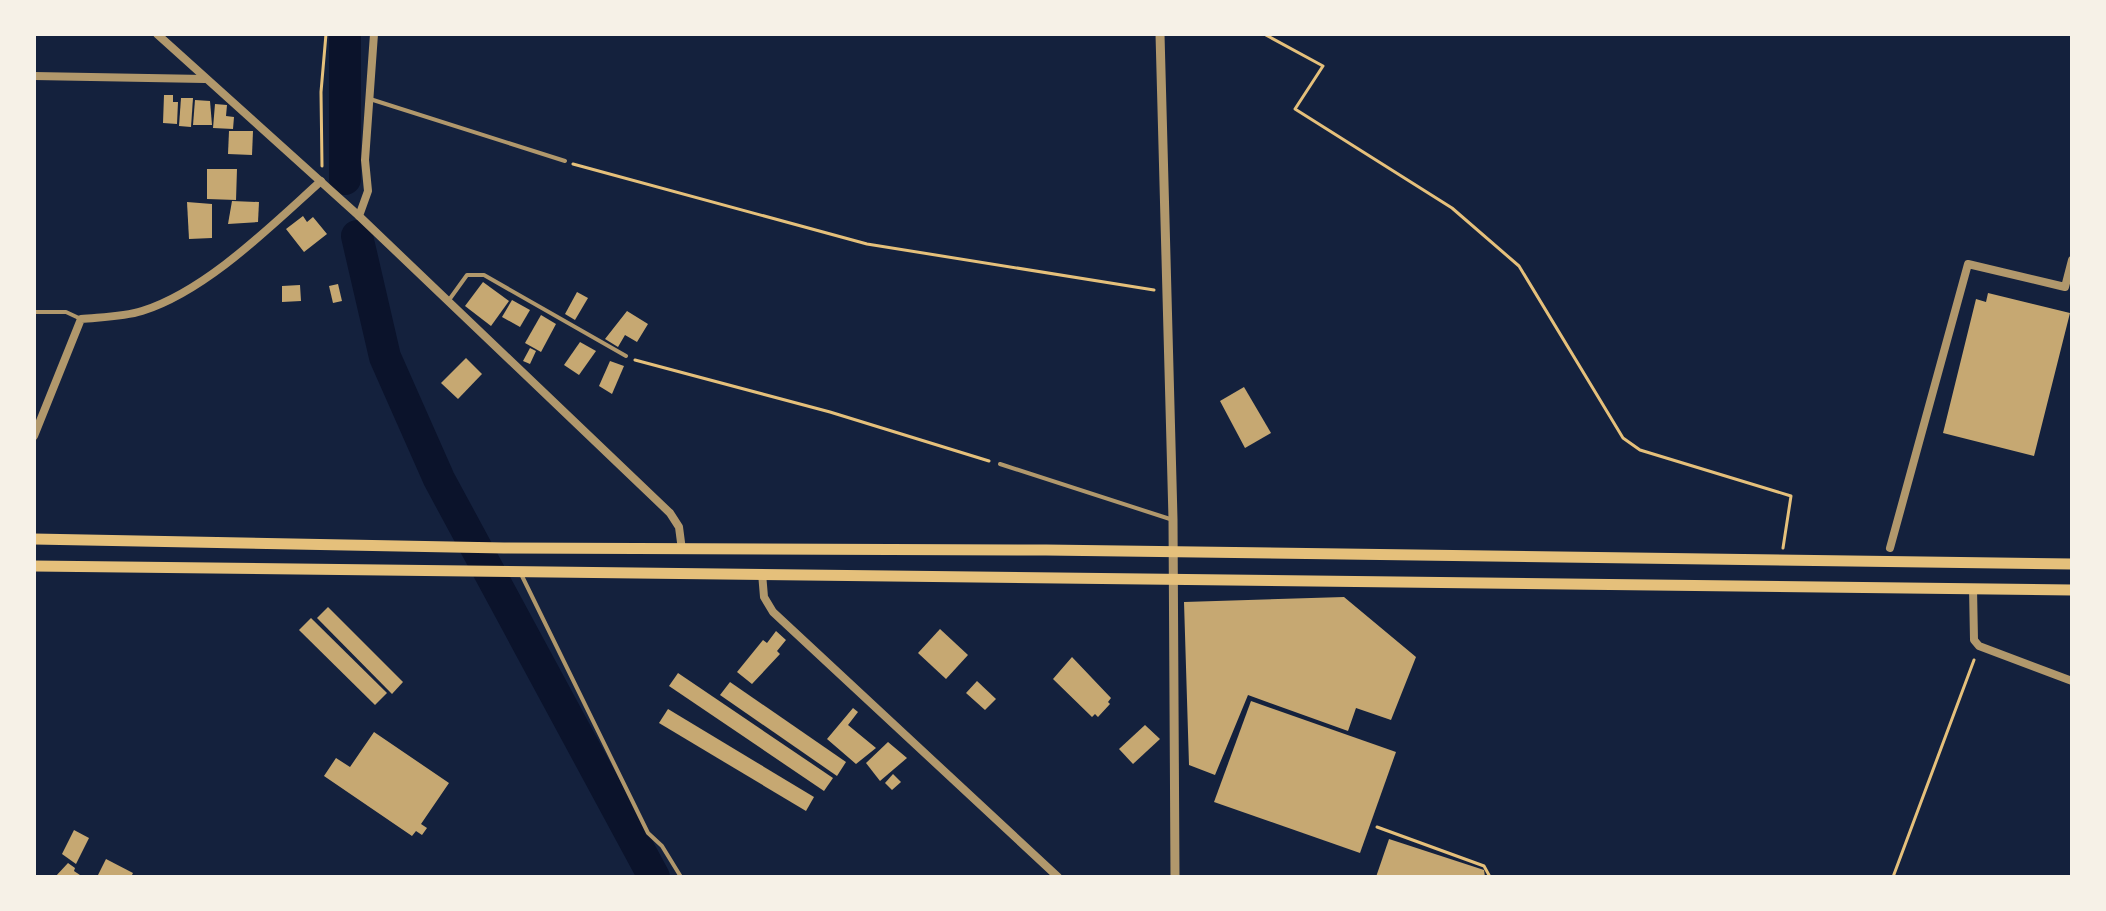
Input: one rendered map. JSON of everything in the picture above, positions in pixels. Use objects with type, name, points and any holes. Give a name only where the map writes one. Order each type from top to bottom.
[{"type":"main road","points":[[34,539],[504,548],[1173,552],[2072,564]]},
{"type":"main road","points":[[34,566],[2072,590]]},
{"type":"street","points":[[157,34],[359,216],[670,513],[679,527],[682,550]]},
{"type":"street","points":[[359,216],[368,191],[365,160],[374,34]]},
{"type":"street","points":[[1160,34],[1173,519],[1175,877]]},
{"type":"street","points":[[34,76],[206,79]]},
{"type":"street","points":[[34,436],[73,330],[81,319],[137,312],[163,302],[257,239],[321,181]]},
{"type":"street","points":[[1890,548],[1968,264],[2065,287],[2072,260]]},
{"type":"street","points":[[762,573],[764,597],[773,612],[1058,877]]},
{"type":"street","points":[[1973,588],[1974,640],[1979,646],[2072,681]]},
{"type":"lane","points":[[368,98],[565,161]]},
{"type":"lane","points":[[447,302],[467,275],[476,272],[626,356]]},
{"type":"lane","points":[[34,312],[66,312],[81,319]]},
{"type":"lane","points":[[1000,464],[1173,519]]},
{"type":"lane","points":[[517,570],[648,833],[662,846],[681,877]]},
{"type":"path","points":[[321,181],[321,92],[326,34]]},
{"type":"path","points":[[1264,34],[1323,66],[1295,109],[1452,208],[1519,266],[1623,438],[1640,450],[1791,496],[1780,562]]},
{"type":"path","points":[[565,161],[867,244],[1166,292]]},
{"type":"path","points":[[626,356],[672,372],[830,412],[899,436],[1000,464]]},
{"type":"path","points":[[1893,877],[1979,646]]},
{"type":"path","points":[[1377,827],[1484,866],[1490,877]]},
{"type":"building","points":[[164,95],[173,95],[173,102],[178,102],[177,124],[163,123]]},
{"type":"building","points":[[181,98],[193,98],[191,127],[179,126]]},
{"type":"building","points":[[195,100],[210,101],[212,125],[193,125]]},
{"type":"building","points":[[215,104],[227,105],[226,116],[234,117],[233,129],[213,128]]},
{"type":"building","points":[[229,131],[253,131],[252,155],[228,154]]},
{"type":"building","points":[[207,169],[237,169],[236,200],[207,199]]},
{"type":"building","points":[[232,201],[259,202],[258,222],[228,224]]},
{"type":"building","points":[[187,202],[212,204],[212,238],[189,239]]},
{"type":"building","points":[[303,216],[307,222],[313,217],[327,234],[304,252],[286,229]]},
{"type":"building","points":[[483,282],[509,301],[491,326],[465,306]]},
{"type":"building","points":[[338,284],[342,301],[333,303],[329,286]]},
{"type":"building","points":[[300,285],[301,301],[282,302],[282,286]]},
{"type":"building","points":[[577,292],[588,298],[575,320],[565,314]]},
{"type":"building","points":[[1988,293],[2070,313],[2034,456],[1943,433],[1976,299],[1986,302]]},
{"type":"building","points":[[512,300],[530,310],[520,327],[502,317]]},
{"type":"building","points":[[627,311],[648,324],[637,342],[625,335],[618,347],[605,339]]},
{"type":"building","points":[[541,315],[556,324],[541,352],[525,343]]},
{"type":"building","points":[[580,342],[596,351],[579,375],[564,365]]},
{"type":"building","points":[[530,348],[536,351],[530,364],[523,361]]},
{"type":"building","points":[[466,358],[482,374],[458,399],[441,383]]},
{"type":"building","points":[[610,361],[624,366],[612,394],[599,386]]},
{"type":"building","points":[[1244,387],[1271,433],[1245,448],[1220,401]]},
{"type":"building","points":[[1344,597],[1416,657],[1391,720],[1356,708],[1348,731],[1248,695],[1215,775],[1189,765],[1184,602]]},
{"type":"building","points":[[328,607],[403,682],[392,694],[317,618]]},
{"type":"building","points":[[311,618],[387,693],[375,705],[299,630]]},
{"type":"building","points":[[940,629],[968,655],[946,679],[918,653]]},
{"type":"building","points":[[776,631],[786,640],[777,651],[780,654],[752,684],[737,672],[763,640],[767,643]]},
{"type":"building","points":[[1072,657],[1111,698],[1110,704],[1098,717],[1095,714],[1092,717],[1053,679]]},
{"type":"building","points":[[678,673],[833,778],[824,791],[669,686]]},
{"type":"building","points":[[977,681],[996,699],[985,710],[966,693]]},
{"type":"building","points":[[730,682],[846,762],[837,776],[720,695]]},
{"type":"building","points":[[1251,701],[1396,752],[1360,853],[1214,802]]},
{"type":"building","points":[[853,708],[858,712],[848,725],[876,748],[856,764],[827,739]]},
{"type":"building","points":[[668,709],[814,797],[806,811],[659,723]]},
{"type":"building","points":[[1145,725],[1160,739],[1133,764],[1119,749]]},
{"type":"building","points":[[374,732],[449,783],[421,824],[427,828],[422,835],[416,831],[412,836],[324,776],[336,758],[350,767]]},
{"type":"building","points":[[888,742],[907,758],[880,781],[866,763]]},
{"type":"building","points":[[893,774],[901,782],[892,790],[885,783]]},
{"type":"building","points":[[74,830],[89,838],[76,864],[62,854]]},
{"type":"building","points":[[1389,839],[1484,870],[1485,877],[1376,877]]},
{"type":"building","points":[[106,859],[133,873],[131,877],[97,877]]},
{"type":"building","points":[[68,863],[75,868],[74,871],[83,877],[55,877]]},
{"type":"waterway","points":[[345,34],[345,179]]},
{"type":"waterway","points":[[357,236],[385,357],[439,479],[654,877]]}]
